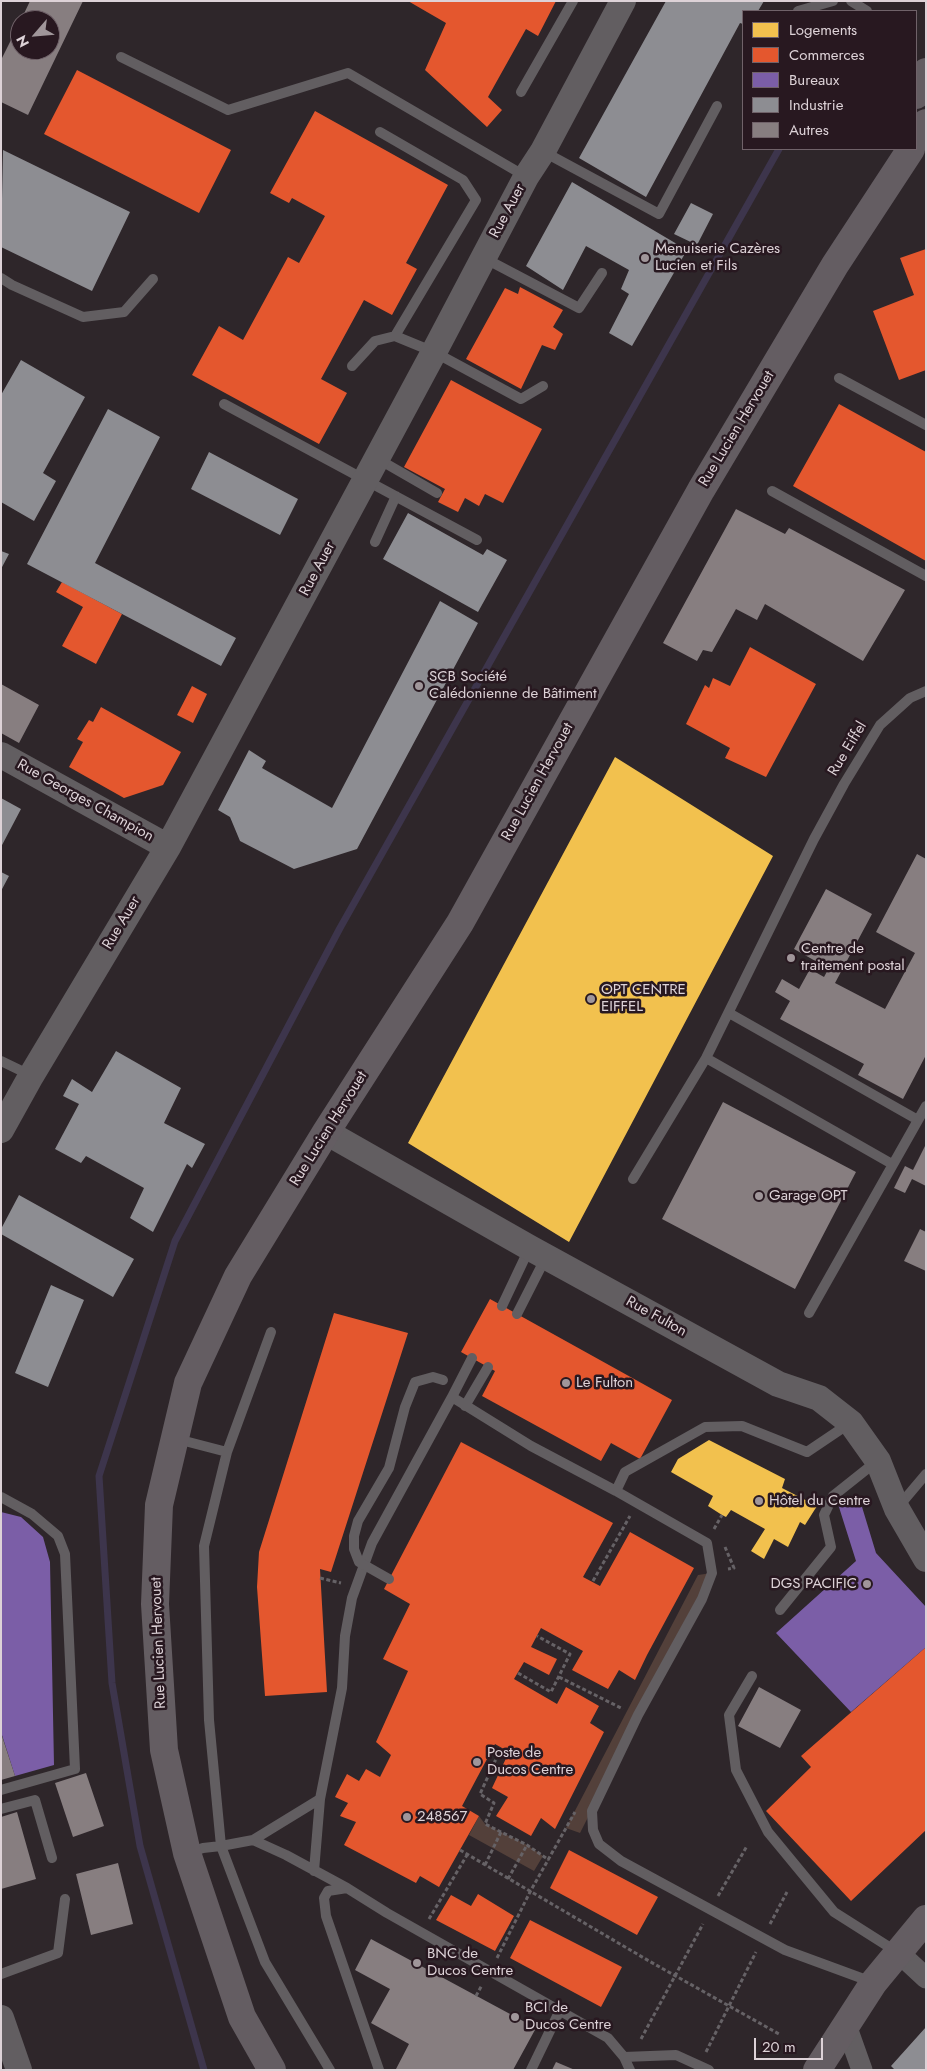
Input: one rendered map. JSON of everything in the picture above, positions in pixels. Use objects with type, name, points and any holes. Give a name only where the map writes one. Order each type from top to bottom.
[{"type":"main road","points":[[917,93],[926,72]]},
{"type":"main road","points":[[917,138],[926,123]]},
{"type":"main road","name":"Rue Lucien Hervouet","points":[[835,265],[890,150]]},
{"type":"main road","name":"Rue Lucien Hervouet","points":[[272,2070],[242,2017],[187,1853],[164,1750],[154,1604],[159,1505],[188,1383],[238,1276],[326,1132],[460,923],[701,490],[835,265],[910,150]]},
{"type":"main road","points":[[820,2067],[874,1982],[926,1919]]},
{"type":"street","name":"Rue Auer","points":[[1,1130],[30,1076],[168,847],[526,177],[543,151],[623,1]]},
{"type":"street","name":"Rue Georges Champion","points":[[1,755],[168,847]]},
{"type":"street","name":"Rue Fulton","points":[[326,1132],[538,1253],[778,1384],[820,1398],[851,1423],[878,1460],[897,1509],[916,1534],[926,1559]]},
{"type":"street","points":[[898,1952],[926,1978]]},
{"type":"street","points":[[1,2018],[15,2066]]},
{"type":"street","points":[[846,2025],[862,2070]]},
{"type":"lane","points":[[521,92],[573,1]]},
{"type":"lane","points":[[802,10],[833,1]]},
{"type":"lane","points":[[851,1],[865,10]]},
{"type":"lane","points":[[121,57],[228,110],[348,73],[526,177]]},
{"type":"lane","points":[[543,151],[659,214],[717,106]]},
{"type":"lane","points":[[380,132],[463,180],[476,200],[395,336]]},
{"type":"lane","points":[[483,258],[579,308],[602,273]]},
{"type":"lane","points":[[1,278],[12,285],[83,317],[124,312],[153,279]]},
{"type":"lane","points":[[352,366],[375,341],[395,336],[434,352],[521,399],[543,386]]},
{"type":"lane","points":[[839,378],[926,425]]},
{"type":"lane","points":[[224,404],[371,470],[437,493]]},
{"type":"lane","points":[[371,470],[396,496],[477,540]]},
{"type":"lane","points":[[772,491],[926,576]]},
{"type":"lane","points":[[375,542],[396,496]]},
{"type":"lane","name":"Rue Eiffel","points":[[633,1179],[706,1058],[814,839],[844,784],[880,725],[910,698],[926,691]]},
{"type":"lane","points":[[729,1013],[918,1120]]},
{"type":"lane","points":[[706,1058],[892,1164]]},
{"type":"lane","points":[[1,1061],[30,1076]]},
{"type":"lane","points":[[809,1313],[926,1106]]},
{"type":"lane","points":[[502,1306],[538,1253]]},
{"type":"lane","points":[[517,1314],[538,1253]]},
{"type":"lane","points":[[271,1332],[227,1452],[204,1546],[209,1720],[221,1846],[265,1962],[330,2070]]},
{"type":"lane","points":[[314,1871],[320,1799],[342,1688],[345,1636],[352,1598],[372,1542],[472,1358]]},
{"type":"lane","points":[[465,1406],[488,1367]]},
{"type":"lane","points":[[389,1579],[359,1562],[354,1549],[354,1536],[358,1521],[389,1468],[415,1382],[433,1377],[443,1380],[452,1397],[531,1446],[616,1491],[707,1543],[712,1573],[702,1599],[638,1715],[592,1811],[593,1830],[599,1844],[621,1861],[710,1911],[785,1950],[874,1982]]},
{"type":"lane","points":[[616,1491],[624,1472],[705,1427],[742,1426],[807,1452],[851,1423]]},
{"type":"lane","points":[[175,1438],[227,1452]]},
{"type":"lane","points":[[780,1610],[831,1547],[824,1515],[834,1496],[878,1460]]},
{"type":"lane","points":[[897,1509],[923,1476],[926,1464]]},
{"type":"lane","points":[[1,1497],[32,1514],[58,1536],[65,1554],[75,1769],[1,1790]]},
{"type":"lane","points":[[752,1676],[729,1715],[736,1770],[768,1832],[834,1912],[898,1952]]},
{"type":"lane","points":[[187,1853],[203,1848],[253,1840],[320,1799]]},
{"type":"lane","points":[[1,1809],[34,1800],[52,1858]]},
{"type":"lane","points":[[253,1840],[347,1888],[387,1913],[608,2038],[624,2057],[630,2070]]},
{"type":"lane","points":[[347,1888],[328,1890],[324,1898],[326,1916],[379,2070]]},
{"type":"lane","points":[[1,1974],[58,1953],[65,1899]]},
{"type":"lane","points":[[530,2070],[560,2010]]},
{"type":"lane","points":[[624,2057],[676,2055],[710,2070]]},
{"type":"lane","points":[[619,2070],[624,2057]]},
{"type":"path","points":[[593,1582],[637,1503]]},
{"type":"path","points":[[518,1673],[551,1692],[559,1677],[570,1654],[537,1636]]},
{"type":"path","points":[[559,1677],[627,1711]]},
{"type":"path","points":[[502,1748],[480,1794],[494,1803],[485,1824],[527,1845],[549,1860]]},
{"type":"path","points":[[485,1865],[501,1832]]},
{"type":"path","points":[[508,1879],[527,1845]]},
{"type":"path","points":[[640,2042],[747,1846]]},
{"type":"path","points":[[460,1850],[778,2034]]},
{"type":"path","points":[[437,1924],[428,1918],[467,1855]]},
{"type":"path","points":[[706,2052],[787,1892]]},
{"type":"shaded area","points":[[712,1573],[580,1833],[566,1828],[698,1575]]},
{"type":"shaded area","points":[[479,1816],[485,1824],[527,1845],[543,1856],[534,1871],[469,1835]]},
{"type":"building: Logements","name":"OPT CENTRE EIFFEL","points":[[615,757],[773,856],[569,1242],[408,1143]]},
{"type":"building: Logements","name":"Hôtel du Centre","points":[[709,1440],[785,1479],[782,1488],[817,1506],[805,1525],[800,1522],[788,1547],[774,1539],[764,1559],[751,1551],[765,1529],[731,1510],[726,1517],[722,1515],[708,1506],[713,1496],[671,1472],[678,1459]]},
{"type":"building: Commerces","points":[[408,1],[556,1],[538,36],[526,29],[488,97],[502,110],[487,127],[425,70],[446,23]]},
{"type":"building: Commerces","points":[[77,70],[231,150],[199,213],[44,134]]},
{"type":"building: Commerces","points":[[315,111],[448,185],[406,263],[417,269],[392,315],[364,300],[321,379],[347,393],[319,444],[192,375],[219,326],[243,340],[288,257],[299,263],[325,216],[292,198],[289,203],[270,193]]},
{"type":"building: Commerces","points":[[926,249],[926,370],[899,380],[873,311],[914,295],[900,258]]},
{"type":"building: Commerces","points":[[520,287],[563,310],[553,327],[563,334],[555,350],[542,345],[521,389],[466,359],[505,288],[518,294]]},
{"type":"building: Commerces","points":[[451,380],[542,429],[503,503],[485,494],[479,506],[465,498],[458,512],[438,502],[445,489],[404,467]]},
{"type":"building: Commerces","points":[[839,404],[926,452],[926,561],[793,486]]},
{"type":"building: Commerces","points":[[62,582],[122,614],[96,664],[62,646],[83,607],[56,592]]},
{"type":"building: Commerces","points":[[750,647],[816,684],[766,777],[725,758],[730,748],[686,724],[705,685],[709,688],[713,678],[730,686]]},
{"type":"building: Commerces","points":[[192,686],[207,694],[193,723],[177,715]]},
{"type":"building: Commerces","points":[[101,707],[181,752],[163,785],[124,798],[69,767],[83,742],[77,739],[89,720],[93,722]]},
{"type":"building: Commerces","name":"Le Fulton","points":[[490,1299],[672,1400],[640,1459],[611,1443],[601,1461],[482,1396],[495,1371],[461,1352]]},
{"type":"building: Commerces","points":[[334,1313],[408,1333],[331,1572],[320,1569],[327,1692],[265,1696],[257,1587],[259,1552]]},
{"type":"building: Commerces","points":[[461,1442],[613,1523],[583,1577],[600,1586],[630,1532],[694,1568],[635,1680],[619,1670],[608,1689],[572,1670],[583,1651],[541,1628],[531,1647],[557,1659],[549,1675],[524,1662],[514,1679],[557,1704],[566,1687],[599,1706],[590,1723],[604,1732],[555,1829],[541,1818],[531,1836],[496,1816],[508,1797],[492,1788],[509,1752],[495,1744],[462,1806],[479,1816],[439,1887],[420,1876],[416,1883],[344,1845],[356,1822],[340,1816],[348,1803],[335,1797],[347,1774],[359,1781],[366,1769],[380,1777],[391,1755],[376,1742],[408,1671],[383,1659],[410,1604],[384,1589]]},
{"type":"building: Commerces","points":[[926,1647],[926,1830],[851,1901],[766,1811],[811,1767],[801,1756]]},
{"type":"building: Commerces","points":[[569,1850],[658,1897],[637,1935],[550,1888]]},
{"type":"building: Commerces","points":[[478,1894],[514,1916],[495,1951],[436,1920],[451,1895],[471,1906]]},
{"type":"building: Commerces","points":[[530,1920],[622,1967],[601,2007],[510,1958]]},
{"type":"building: Bureaux","name":"DGS PACIFIC","points":[[859,1497],[876,1553],[926,1607],[926,1647],[851,1712],[776,1633],[856,1561],[838,1504]]},
{"type":"building: Bureaux","points":[[1,1512],[21,1517],[43,1537],[50,1562],[54,1765],[15,1776],[1,1732]]},
{"type":"building: Industrie","points":[[666,1],[764,1],[759,10],[742,10],[742,24],[740,23],[646,197],[579,158]]},
{"type":"building: Industrie","points":[[3,150],[130,212],[92,291],[1,247]]},
{"type":"building: Industrie","name":"Menuiserie Cazères Lucien et Fils","points":[[572,182],[687,250],[632,346],[609,333],[629,294],[621,289],[629,270],[586,246],[563,290],[526,266]]},
{"type":"building: Industrie","points":[[691,203],[713,214],[697,245],[674,234]]},
{"type":"building: Industrie","points":[[21,360],[85,397],[43,473],[56,481],[34,521],[1,502],[1,395]]},
{"type":"building: Industrie","points":[[108,409],[160,437],[95,563],[236,638],[221,666],[27,564]]},
{"type":"building: Industrie","points":[[209,452],[298,499],[280,535],[191,489]]},
{"type":"building: Industrie","points":[[408,513],[483,555],[487,549],[507,560],[478,612],[383,559]]},
{"type":"building: Industrie","points":[[1,551],[9,554],[1,569]]},
{"type":"building: Industrie","name":"SCB Société Calédonienne de Bâtiment","points":[[440,601],[478,623],[357,849],[294,869],[240,841],[230,817],[218,810],[249,750],[266,761],[262,768],[332,808]]},
{"type":"building: Industrie","points":[[1,798],[21,809],[1,847]]},
{"type":"building: Industrie","points":[[1,872],[9,876],[1,891]]},
{"type":"building: Industrie","points":[[116,1051],[181,1088],[164,1123],[205,1144],[192,1168],[187,1164],[153,1232],[130,1218],[144,1188],[86,1156],[81,1163],[55,1149],[79,1104],[63,1096],[72,1079],[92,1092]]},
{"type":"building: Industrie","points":[[19,1195],[134,1259],[113,1297],[1,1234],[1,1229]]},
{"type":"building: Industrie","points":[[51,1285],[84,1300],[48,1387],[15,1373]]},
{"type":"building: Industrie","points":[[926,2027],[926,2070],[895,2070],[891,2066]]},
{"type":"building: Autres","points":[[30,1],[83,1],[60,49],[60,10],[26,10]]},
{"type":"building: Autres","points":[[10,42],[10,60],[55,60],[28,115],[1,102],[1,60]]},
{"type":"building: Autres","points":[[736,509],[785,534],[789,528],[905,590],[863,661],[765,604],[757,620],[736,609],[712,652],[703,650],[697,661],[663,643]]},
{"type":"building: Autres","points":[[1,684],[39,705],[19,743],[1,733]]},
{"type":"building: Autres","points":[[917,854],[926,859],[926,1055],[903,1099],[858,1075],[864,1064],[780,1019],[790,1001],[775,992],[782,979],[799,989],[810,969],[824,977],[831,964],[822,959],[819,963],[794,949],[826,889],[872,914],[835,983],[885,1009],[915,953],[876,932]]},
{"type":"building: Autres","name":"Garage OPT","points":[[723,1102],[856,1172],[795,1289],[662,1219]]},
{"type":"building: Autres","points":[[926,1144],[926,1186],[912,1179],[905,1193],[894,1188],[905,1166],[913,1170]]},
{"type":"building: Autres","points":[[920,1229],[926,1232],[926,1271],[904,1261]]},
{"type":"building: Autres","points":[[759,1687],[801,1710],[780,1748],[738,1726]]},
{"type":"building: Autres","points":[[1,1733],[15,1776],[1,1780]]},
{"type":"building: Autres","points":[[86,1773],[104,1826],[73,1837],[55,1783]]},
{"type":"building: Autres","points":[[17,1812],[36,1879],[1,1889],[1,1817]]},
{"type":"building: Autres","points":[[118,1863],[133,1924],[91,1935],[76,1874]]},
{"type":"building: Autres","points":[[371,1939],[536,2028],[513,2070],[396,2069],[409,2044],[371,2023],[390,1989],[355,1970]]},
{"type":"building: Autres","points":[[556,2062],[575,2070],[552,2070]]},
{"type":"waterway","points":[[204,2070],[140,1846],[112,1683],[99,1476],[175,1241],[340,928],[778,150]]},
{"type":"place","name":"Menuiserie Cazères Lucien et Fils","points":[[645,258]]},
{"type":"place","name":"SCB Société Calédonienne de Bâtiment","points":[[419,686]]},
{"type":"place","name":"Centre de traitement postal","points":[[791,958]]},
{"type":"place","name":"OPT CENTRE EIFFEL","points":[[591,999]]},
{"type":"place","name":"Garage OPT","points":[[759,1196]]},
{"type":"place","name":"Le Fulton","points":[[566,1383]]},
{"type":"place","name":"Hôtel du Centre","points":[[759,1501]]},
{"type":"place","name":"DGS PACIFIC","points":[[867,1584]]},
{"type":"place","name":"Poste de Ducos Centre","points":[[477,1762]]},
{"type":"place","name":"248567","points":[[407,1817]]},
{"type":"place","name":"BNC de Ducos Centre","points":[[417,1963]]},
{"type":"place","name":"BCI de Ducos Centre","points":[[515,2017]]}]
